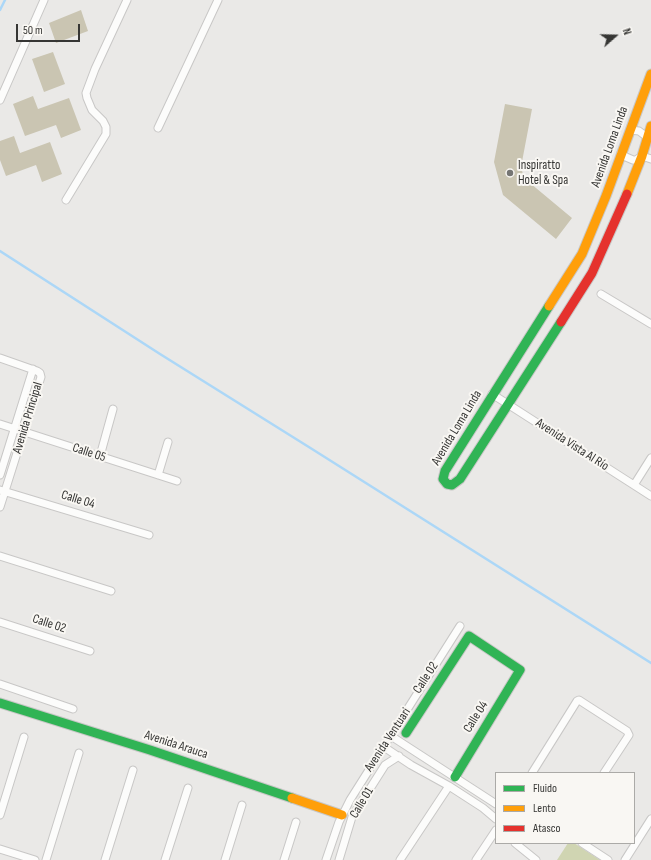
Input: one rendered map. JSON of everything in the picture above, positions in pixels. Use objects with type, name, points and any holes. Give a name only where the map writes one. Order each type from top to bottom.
[{"type":"street","points":[[0,100],[44,0]]},
{"type":"street","points":[[66,200],[106,134],[106,127],[103,121],[92,110],[86,93],[93,74],[127,0]]},
{"type":"street","points":[[158,128],[218,0]]},
{"type":"street","name":"Avenida Loma Linda","points":[[651,74],[598,217],[582,254],[492,394],[445,471],[443,479],[447,484],[452,485],[458,481],[592,273],[647,158],[647,137],[651,126]]},
{"type":"street","points":[[630,130],[639,131],[647,137]]},
{"type":"street","points":[[622,153],[633,160],[647,158]]},
{"type":"street","points":[[601,294],[651,324]]},
{"type":"street","points":[[0,358],[33,369]]},
{"type":"street","name":"Avenida Principal","points":[[0,475],[33,369],[40,373],[40,377],[24,431],[2,491],[0,507]]},
{"type":"street","name":"Avenida Vista Al Río","points":[[492,394],[651,496]]},
{"type":"street","points":[[100,456],[113,409]]},
{"type":"street","name":"Calle 05","points":[[0,424],[177,481]]},
{"type":"street","points":[[158,475],[168,442]]},
{"type":"street","points":[[634,486],[651,458]]},
{"type":"street","name":"Calle 04","points":[[2,491],[149,535]]},
{"type":"street","points":[[0,556],[111,591]]},
{"type":"street","name":"Calle 02","points":[[0,622],[90,651]]},
{"type":"street","name":"Avenida Ventuari","points":[[326,860],[342,815],[350,800],[460,626]]},
{"type":"street","name":"Calle 02","points":[[406,733],[469,636],[520,670]]},
{"type":"street","name":"Calle 04","points":[[455,777],[520,670]]},
{"type":"street","points":[[0,684],[73,709]]},
{"type":"street","points":[[533,772],[579,700],[627,732],[629,735],[605,772]]},
{"type":"street","name":"Avenida Arauca","points":[[0,703],[150,750],[342,815]]},
{"type":"street","points":[[391,736],[495,803]]},
{"type":"street","points":[[0,816],[24,737]]},
{"type":"street","points":[[384,747],[411,765],[449,786],[483,808],[495,818]]},
{"type":"street","points":[[46,860],[79,753]]},
{"type":"street","name":"Calle 01","points":[[339,860],[352,817],[385,766],[399,756]]},
{"type":"street","points":[[105,860],[134,770]]},
{"type":"street","points":[[400,860],[449,786]]},
{"type":"street","points":[[165,860],[188,788]]},
{"type":"street","points":[[483,808],[489,800]]},
{"type":"street","points":[[225,860],[242,805]]},
{"type":"street","points":[[625,860],[651,819]]},
{"type":"street","points":[[284,860],[296,822]]},
{"type":"street","points":[[476,860],[495,832]]},
{"type":"street","points":[[516,844],[536,860]]},
{"type":"street","points":[[584,844],[608,860]]},
{"type":"street","points":[[0,849],[35,860]]},
{"type":"green space","points":[[567,844],[576,844],[600,860],[557,860]]},
{"type":"building","points":[[81,10],[88,31],[56,43],[49,23]]},
{"type":"building","points":[[53,52],[65,84],[44,92],[32,59]]},
{"type":"building","points":[[33,96],[38,109],[69,98],[81,130],[61,138],[56,125],[25,136],[13,104]]},
{"type":"building","name":"Inspiratto Hotel & Spa","points":[[505,104],[532,109],[521,167],[524,178],[572,218],[556,239],[503,195],[494,162]]},
{"type":"building","points":[[14,136],[20,153],[50,142],[62,174],[42,182],[36,165],[6,176],[0,160],[0,141]]},
{"type":"waterway","points":[[0,10],[5,0]]},
{"type":"waterway","points":[[0,251],[160,354],[651,663]]},
{"type":"traffic: fast","points":[[549,306],[445,471],[443,479],[447,484],[452,485],[460,479],[561,322]]},
{"type":"traffic: fast","points":[[406,733],[469,636],[520,670],[455,777]]},
{"type":"traffic: fast","points":[[0,703],[150,750],[292,798]]},
{"type":"traffic: slow","points":[[549,306],[582,254],[606,196],[651,74]]},
{"type":"traffic: slow","points":[[627,194],[642,156],[651,126]]},
{"type":"traffic: slow","points":[[292,798],[342,815]]},
{"type":"traffic: jam","points":[[561,322],[592,273],[627,194]]},
{"type":"place","name":"Inspiratto Hotel & Spa","points":[[510,173]]}]
